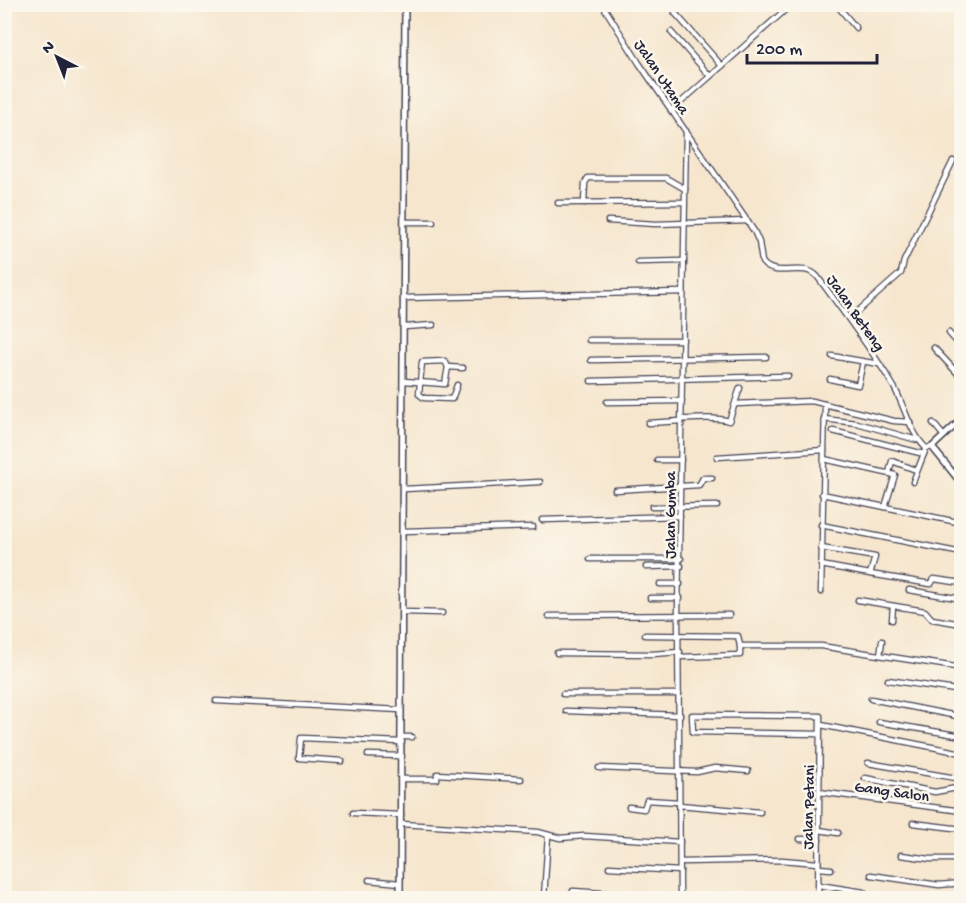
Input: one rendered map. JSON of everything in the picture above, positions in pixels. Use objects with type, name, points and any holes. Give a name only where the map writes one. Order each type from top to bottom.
[{"type":"street","points":[[400,898],[404,531],[405,4]]},
{"type":"street","name":"Jalan Utama","points":[[602,4],[686,131]]},
{"type":"street","points":[[671,111],[792,4]]},
{"type":"street","points":[[836,4],[856,28]]},
{"type":"street","points":[[675,13],[722,66]]},
{"type":"street","points":[[670,32],[710,76]]},
{"type":"street","name":"Jalan Gumba","points":[[680,898],[678,771],[680,634],[678,614],[681,566],[680,487],[686,131]]},
{"type":"street","name":"Jalan Beteng","points":[[686,131],[747,221],[759,242],[762,262],[766,267],[782,271],[813,272],[849,319],[879,364],[917,440],[927,449]]},
{"type":"street","points":[[849,319],[902,273],[904,261],[953,161]]},
{"type":"street","points":[[584,203],[585,183],[588,178],[666,178],[685,189]]},
{"type":"street","points":[[558,203],[684,202]]},
{"type":"street","points":[[608,221],[684,223],[747,221]]},
{"type":"street","points":[[405,222],[433,222]]},
{"type":"street","points":[[638,262],[684,261]]},
{"type":"street","points":[[404,298],[683,292]]},
{"type":"street","points":[[404,327],[433,325]]},
{"type":"street","points":[[949,333],[962,348]]},
{"type":"street","points":[[589,340],[683,340]]},
{"type":"street","points":[[934,348],[962,378]]},
{"type":"street","points":[[832,356],[879,364]]},
{"type":"street","points":[[591,360],[766,357]]},
{"type":"street","points":[[404,381],[421,382],[445,384],[448,367],[445,361],[422,362],[421,382],[419,394],[424,398],[452,399],[457,385]]},
{"type":"street","points":[[830,379],[858,385],[863,362]]},
{"type":"street","points":[[448,367],[463,368]]},
{"type":"street","points":[[591,381],[788,376]]},
{"type":"street","points":[[648,423],[721,418],[729,421],[740,388]]},
{"type":"street","points":[[607,402],[682,401]]},
{"type":"street","points":[[736,404],[812,401],[894,421],[910,422]]},
{"type":"street","points":[[821,592],[825,404]]},
{"type":"street","points":[[824,419],[857,423],[917,440]]},
{"type":"street","points":[[913,482],[916,470],[927,449],[962,419]]},
{"type":"street","points":[[933,423],[944,435]]},
{"type":"street","points":[[833,431],[927,449],[962,484]]},
{"type":"street","points":[[717,457],[824,450]]},
{"type":"street","points":[[824,459],[895,475],[885,507]]},
{"type":"street","points":[[657,460],[681,460]]},
{"type":"street","points":[[889,473],[892,461],[916,470]]},
{"type":"street","points":[[615,490],[699,485],[702,477],[712,478]]},
{"type":"street","points":[[404,489],[540,482]]},
{"type":"street","points":[[822,494],[962,523]]},
{"type":"street","points":[[652,507],[717,506]]},
{"type":"street","points":[[542,520],[680,516]]},
{"type":"street","points":[[821,525],[962,553]]},
{"type":"street","points":[[404,531],[533,527]]},
{"type":"street","points":[[821,548],[875,557],[870,574]]},
{"type":"street","points":[[590,559],[681,559]]},
{"type":"street","points":[[821,565],[931,584],[934,579],[962,583]]},
{"type":"street","points":[[646,567],[681,566]]},
{"type":"street","points":[[660,584],[680,584]]},
{"type":"street","points":[[909,590],[962,599]]},
{"type":"street","points":[[650,598],[680,598]]},
{"type":"street","points":[[858,600],[925,612],[932,619],[962,624]]},
{"type":"street","points":[[892,620],[893,606]]},
{"type":"street","points":[[403,612],[442,613]]},
{"type":"street","points":[[549,616],[729,615]]},
{"type":"street","points":[[557,653],[740,655],[738,636],[645,635]]},
{"type":"street","points":[[880,655],[882,641]]},
{"type":"street","points":[[740,646],[821,646],[962,668]]},
{"type":"street","points":[[888,680],[962,691]]},
{"type":"street","points":[[563,694],[679,694]]},
{"type":"street","points":[[871,699],[962,717]]},
{"type":"street","points":[[216,701],[401,710]]},
{"type":"street","points":[[566,711],[680,715]]},
{"type":"street","name":"Jalan Petani","points":[[692,723],[694,714],[820,716],[818,898]]},
{"type":"street","points":[[680,722],[692,723],[693,732],[819,734]]},
{"type":"street","points":[[879,722],[962,736]]},
{"type":"street","points":[[821,725],[962,753]]},
{"type":"street","points":[[342,761],[299,758],[301,738],[402,740],[412,738]]},
{"type":"street","points":[[368,755],[402,756]]},
{"type":"street","points":[[868,763],[962,779]]},
{"type":"street","points":[[599,768],[697,772],[715,768],[748,771]]},
{"type":"street","points":[[401,779],[437,778],[438,774],[521,779]]},
{"type":"street","points":[[865,778],[935,792],[962,787]]},
{"type":"street","name":"Gang Salon","points":[[819,792],[962,811]]},
{"type":"street","points":[[630,807],[645,809],[647,800],[760,812]]},
{"type":"street","points":[[353,813],[401,815]]},
{"type":"street","points":[[913,823],[962,829]]},
{"type":"street","points":[[401,824],[538,832],[560,838],[584,836],[680,842]]},
{"type":"street","points":[[819,830],[838,833]]},
{"type":"street","points":[[544,898],[548,835]]},
{"type":"street","points":[[800,839],[819,840]]},
{"type":"street","points":[[901,855],[930,859],[962,859]]},
{"type":"street","points":[[681,862],[782,860],[831,869]]},
{"type":"street","points":[[609,867],[680,871]]},
{"type":"street","points":[[960,898],[961,868]]},
{"type":"street","points":[[871,875],[939,885],[961,883]]},
{"type":"street","points":[[369,880],[400,882]]},
{"type":"street","points":[[819,885],[864,892]]},
{"type":"street","points":[[573,891],[675,898]]}]
